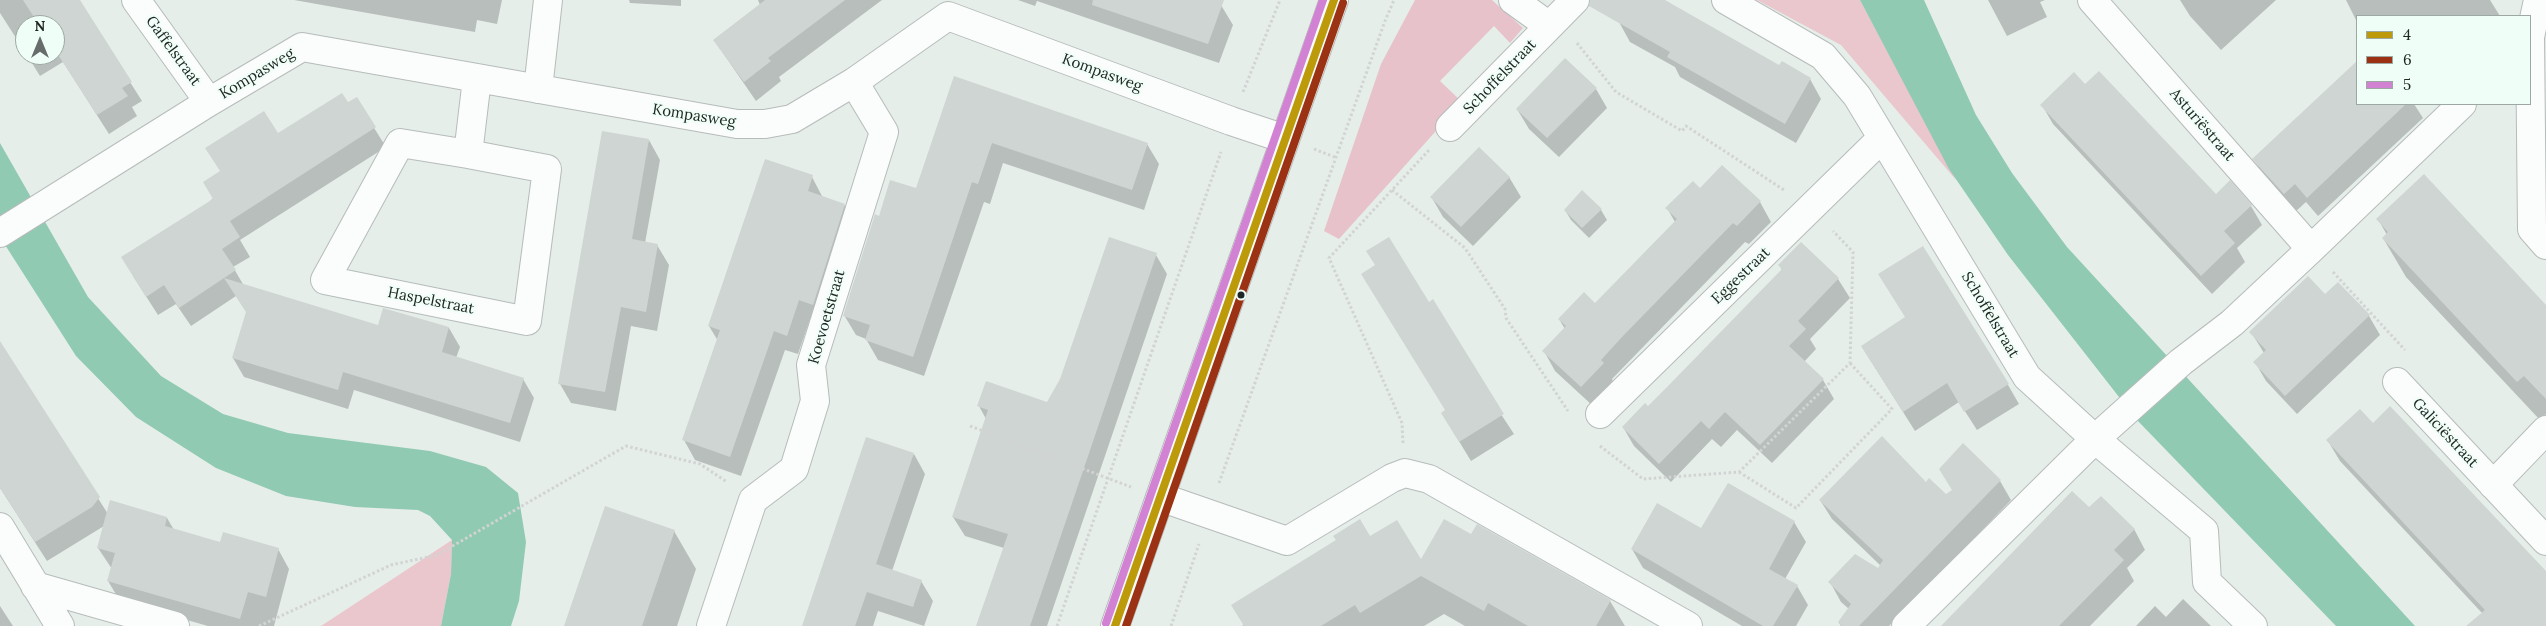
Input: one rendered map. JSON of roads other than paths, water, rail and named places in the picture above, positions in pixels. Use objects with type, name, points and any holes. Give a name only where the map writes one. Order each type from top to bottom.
[{"type":"street","name":"Gaffelstraat","points":[[136,0],[209,102]]},
{"type":"street","points":[[538,89],[548,0]]},
{"type":"street","points":[[1115,626],[1334,0]]},
{"type":"street","name":"Schoffelstraat","points":[[1450,127],[1561,15],[1513,0]]},
{"type":"street","name":"Schoffelstraat","points":[[1726,0],[1823,56],[1857,96],[2027,377],[2095,439],[2204,531],[2207,582],[2253,626]]},
{"type":"street","name":"Asturiëstraat","points":[[2093,0],[2311,249]]},
{"type":"street","points":[[2531,33],[2538,0]]},
{"type":"street","name":"Kompasweg","points":[[0,233],[209,102],[302,47],[737,124],[765,124],[792,119],[854,82],[950,8],[1231,121],[1285,138]]},
{"type":"street","points":[[468,154],[477,79]]},
{"type":"street","name":"Koevoetstraat","points":[[710,626],[753,500],[794,469],[815,401],[811,365],[884,132],[854,82]]},
{"type":"street","points":[[1906,626],[2095,439],[2181,362],[2232,323],[2461,105]]},
{"type":"street","points":[[2531,105],[2532,229],[2546,245]]},
{"type":"street","name":"Eggestraat","points":[[1600,414],[1882,138]]},
{"type":"street","name":"Haspelstraat","points":[[400,143],[468,154],[547,169],[527,321],[325,280],[400,143]]},
{"type":"street","name":"Galiciëstraat","points":[[2398,382],[2546,541]]},
{"type":"street","points":[[2493,485],[2546,430]]},
{"type":"street","points":[[1160,497],[1287,540],[1374,488],[1405,473],[1428,479],[1688,626]]},
{"type":"street","points":[[0,527],[60,626]]},
{"type":"street","points":[[35,586],[175,626]]}]
